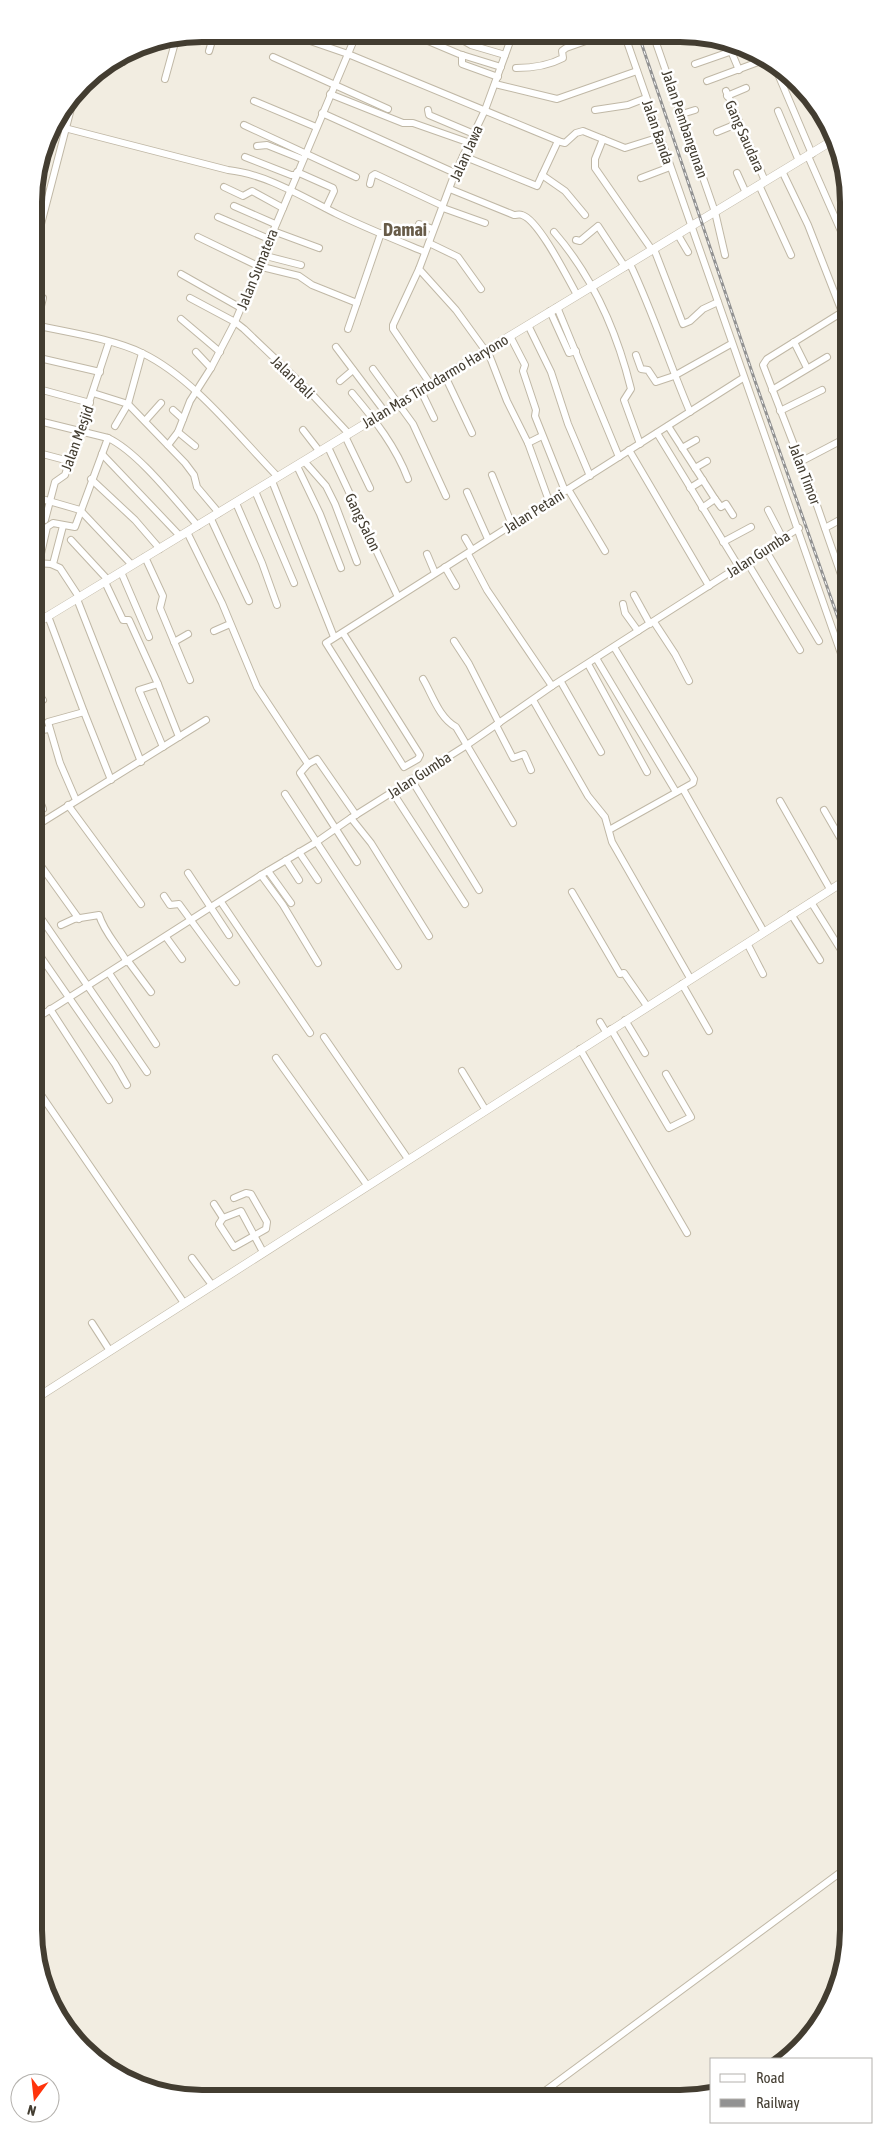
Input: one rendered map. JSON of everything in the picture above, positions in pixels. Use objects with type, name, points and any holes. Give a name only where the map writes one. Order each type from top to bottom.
[{"type":"street","points":[[209,51],[212,42]]},
{"type":"street","points":[[313,42],[348,54],[558,142],[565,143],[576,133],[583,131],[626,148],[660,137]]},
{"type":"street","name":"Jalan Sumatera","points":[[168,445],[178,432],[190,402],[197,393],[235,322],[333,85],[353,42]]},
{"type":"street","points":[[431,42],[462,55],[501,67]]},
{"type":"street","points":[[467,42],[482,49],[505,55]]},
{"type":"street","name":"Jalan Jawa","points":[[431,385],[393,329],[393,325],[419,269],[455,173],[485,110],[510,42]]},
{"type":"street","points":[[516,68],[552,64],[563,58],[562,51],[566,48],[583,42]]},
{"type":"street","name":"Jalan Banda","points":[[627,42],[692,227]]},
{"type":"street","name":"Jalan Pembangunan","points":[[656,42],[715,212],[724,255]]},
{"type":"street","points":[[165,79],[174,45]]},
{"type":"street","points":[[478,60],[482,49]]},
{"type":"street","points":[[695,64],[732,51]]},
{"type":"street","points":[[735,52],[739,70]]},
{"type":"street","points":[[462,55],[462,64],[496,81],[557,99],[637,71]]},
{"type":"street","points":[[273,57],[319,76],[333,85],[388,109]]},
{"type":"street","points":[[707,81],[758,62]]},
{"type":"street","points":[[780,77],[841,231]]},
{"type":"street","name":"Gang Saudara","points":[[746,88],[726,94],[791,255]]},
{"type":"street","points":[[330,94],[403,123],[413,123],[470,143]]},
{"type":"street","points":[[595,110],[628,105],[646,98]]},
{"type":"street","points":[[254,101],[316,127]]},
{"type":"street","points":[[428,110],[429,116],[474,134]]},
{"type":"street","points":[[682,114],[696,110]]},
{"type":"street","points":[[43,217],[70,111]]},
{"type":"street","points":[[778,111],[799,161]]},
{"type":"street","points":[[322,113],[455,173]]},
{"type":"street","points":[[717,132],[739,123]]},
{"type":"street","points":[[244,125],[356,177]]},
{"type":"street","points":[[61,128],[209,166],[243,172],[290,191],[425,252]]},
{"type":"street","points":[[603,139],[595,159],[595,168],[653,250],[683,324],[690,321],[703,309],[718,302]]},
{"type":"street","points":[[463,156],[537,186],[558,142]]},
{"type":"street","name":"Jalan Mas Tirtodarmo Haryono","points":[[43,619],[829,143]]},
{"type":"street","points":[[257,146],[267,145],[302,159]]},
{"type":"street","points":[[244,157],[291,175],[296,173],[333,188],[334,192],[326,208]]},
{"type":"street","points":[[641,178],[670,167]]},
{"type":"street","points":[[782,171],[808,225],[841,306]]},
{"type":"street","points":[[737,173],[746,193]]},
{"type":"street","points":[[370,184],[372,176],[375,174],[443,207],[485,223]]},
{"type":"street","points":[[542,175],[565,191],[585,215]]},
{"type":"street","points":[[224,187],[243,196],[252,191],[283,208]]},
{"type":"street","points":[[450,189],[514,215],[522,215],[530,221],[558,260],[578,295]]},
{"type":"street","points":[[234,206],[274,228],[319,248]]},
{"type":"street","points":[[218,217],[269,239]]},
{"type":"street","points":[[419,224],[434,229]]},
{"type":"street","points":[[576,240],[580,241],[598,226],[627,266],[651,311],[674,376],[690,412]]},
{"type":"street","name":"Jalan Gumba","points":[[692,227],[731,344],[799,528],[841,652]]},
{"type":"street","points":[[554,232],[593,286],[624,363],[631,389],[626,395],[625,403],[640,444]]},
{"type":"street","points":[[348,329],[381,233]]},
{"type":"street","points":[[678,234],[688,252]]},
{"type":"street","points":[[198,237],[258,266],[300,276],[312,286],[357,303]]},
{"type":"street","points":[[429,242],[458,256],[481,289]]},
{"type":"street","points":[[262,255],[301,266]]},
{"type":"street","points":[[419,269],[456,310],[486,351],[528,443],[549,501]]},
{"type":"street","points":[[181,274],[241,308]]},
{"type":"street","name":"Jalan Bali","points":[[190,298],[235,322],[309,391],[347,436],[370,488]]},
{"type":"street","points":[[554,309],[576,351],[618,457]]},
{"type":"street","points":[[807,368],[794,342],[841,312]]},
{"type":"street","points":[[181,319],[220,352]]},
{"type":"street","points":[[528,325],[551,372],[568,424],[590,476]]},
{"type":"street","points":[[43,329],[108,342],[142,354],[167,367],[197,393],[275,479],[334,637]]},
{"type":"street","points":[[510,336],[525,365],[523,372],[542,436],[566,490],[605,551]]},
{"type":"street","name":"Jalan Mesjid","points":[[43,520],[45,520],[55,482],[64,477],[90,403],[108,342]]},
{"type":"street","name":"Jalan Timor","points":[[794,342],[763,363],[841,574]]},
{"type":"street","points":[[636,355],[641,369],[648,370],[656,382],[674,376],[731,344]]},
{"type":"street","points":[[336,348],[385,412]]},
{"type":"street","points":[[196,352],[211,368]]},
{"type":"street","points":[[116,426],[128,404],[142,354]]},
{"type":"street","points":[[772,390],[827,357]]},
{"type":"street","points":[[43,359],[100,372]]},
{"type":"street","points":[[373,369],[413,424],[446,496]]},
{"type":"street","points":[[340,381],[353,370]]},
{"type":"street","points":[[445,376],[472,433]]},
{"type":"street","name":"Jalan Petani","points":[[412,762],[402,766],[326,643],[743,378]]},
{"type":"street","points":[[43,390],[90,403]]},
{"type":"street","points":[[780,411],[822,390]]},
{"type":"street","points":[[421,391],[434,418]]},
{"type":"street","points":[[93,393],[128,404],[194,475],[197,487],[219,513]]},
{"type":"street","points":[[352,393],[374,419],[394,449],[408,479]]},
{"type":"street","points":[[144,421],[161,402]]},
{"type":"street","points":[[173,410],[183,419]]},
{"type":"street","points":[[43,422],[118,442],[198,526]]},
{"type":"street","points":[[668,426],[721,507],[729,502],[733,515]]},
{"type":"street","points":[[304,430],[320,452]]},
{"type":"street","points":[[178,432],[196,446]]},
{"type":"street","points":[[657,434],[739,567]]},
{"type":"street","points":[[528,443],[542,436]]},
{"type":"street","points":[[43,544],[49,524],[75,527],[91,478],[108,438]]},
{"type":"street","points":[[682,448],[696,440]]},
{"type":"street","points":[[800,462],[841,441]]},
{"type":"street","name":"Gang Salon","points":[[328,447],[398,597]]},
{"type":"street","points":[[629,450],[709,586]]},
{"type":"street","points":[[43,454],[69,462]]},
{"type":"street","points":[[102,454],[184,534],[230,624],[257,687],[308,764]]},
{"type":"street","points":[[678,468],[690,460]]},
{"type":"street","points":[[695,468],[707,461]]},
{"type":"street","points":[[300,464],[326,486],[336,504],[357,562]]},
{"type":"street","points":[[300,464],[341,568]]},
{"type":"street","points":[[492,475],[512,526]]},
{"type":"street","points":[[91,478],[134,520],[160,549]]},
{"type":"street","points":[[690,488],[703,480]]},
{"type":"street","points":[[255,491],[294,583]]},
{"type":"street","points":[[466,492],[488,539]]},
{"type":"street","points":[[43,499],[80,510],[132,565]]},
{"type":"street","points":[[702,508],[716,499]]},
{"type":"street","points":[[236,502],[262,562],[277,605]]},
{"type":"street","points":[[768,510],[782,537]]},
{"type":"street","points":[[211,519],[249,602]]},
{"type":"street","points":[[825,528],[841,519]]},
{"type":"street","points":[[53,564],[63,526]]},
{"type":"street","points":[[724,542],[751,526]]},
{"type":"street","name":"Jalan Gumba","points":[[43,1014],[211,909],[261,875],[315,843],[418,774],[467,745],[552,686],[562,682],[596,658],[747,562],[765,548],[799,528]]},
{"type":"street","points":[[465,538],[488,590],[528,654],[552,686]]},
{"type":"street","points":[[71,540],[107,581],[123,620],[129,620],[158,684],[179,737]]},
{"type":"street","points":[[765,548],[819,641]]},
{"type":"street","points":[[427,554],[435,573]]},
{"type":"street","points":[[145,558],[163,596],[160,608],[190,680]]},
{"type":"street","points":[[747,562],[800,650]]},
{"type":"street","points":[[43,563],[53,564],[65,573],[78,598],[141,762]]},
{"type":"street","points":[[445,568],[456,586]]},
{"type":"street","points":[[121,572],[149,637]]},
{"type":"street","points":[[634,595],[675,654],[689,681]]},
{"type":"street","points":[[624,604],[625,613],[638,631]]},
{"type":"street","points":[[48,616],[111,780]]},
{"type":"street","points":[[214,631],[230,624]]},
{"type":"street","points":[[343,633],[420,755],[412,762],[418,774]]},
{"type":"street","points":[[174,642],[188,634]]},
{"type":"street","points":[[454,641],[469,664],[514,758],[524,754],[532,770]]},
{"type":"street","points":[[609,830],[693,783],[694,777],[614,647]]},
{"type":"street","points":[[596,658],[676,792]]},
{"type":"street","points":[[588,664],[647,772]]},
{"type":"street","points":[[423,679],[443,716],[456,727],[513,823]]},
{"type":"street","points":[[562,682],[602,752]]},
{"type":"street","points":[[158,684],[139,690],[163,747]]},
{"type":"street","points":[[533,700],[588,796],[605,817],[612,842],[690,978]]},
{"type":"street","points":[[76,800],[60,763],[48,722],[84,712]]},
{"type":"street","points":[[43,820],[141,762],[206,720]]},
{"type":"street","points":[[43,730],[49,729]]},
{"type":"street","points":[[356,862],[334,830],[333,824],[300,772],[317,759],[429,936]]},
{"type":"street","points":[[412,779],[479,890]]},
{"type":"street","points":[[683,788],[764,932]]},
{"type":"street","points":[[393,792],[465,904]]},
{"type":"street","points":[[285,794],[315,843],[398,966]]},
{"type":"street","points":[[780,801],[830,890]]},
{"type":"street","points":[[68,806],[141,904]]},
{"type":"street","points":[[824,810],[841,839]]},
{"type":"street","points":[[299,852],[318,880]]},
{"type":"street","points":[[286,860],[298,880]]},
{"type":"street","points":[[43,868],[79,919]]},
{"type":"street","points":[[268,871],[291,903]]},
{"type":"street","points":[[188,874],[229,935]]},
{"type":"street","points":[[261,875],[283,905],[318,962]]},
{"type":"street","points":[[42,1394],[408,1158],[841,883]]},
{"type":"street","points":[[572,892],[620,974],[624,973],[647,1006]]},
{"type":"street","points":[[164,896],[170,905],[179,904],[236,982]]},
{"type":"street","points":[[221,902],[310,1033]]},
{"type":"street","points":[[811,902],[841,949]]},
{"type":"street","points":[[791,914],[820,960]]},
{"type":"street","points":[[60,925],[99,915],[101,925],[116,942],[151,992]]},
{"type":"street","points":[[43,920],[147,1072]]},
{"type":"street","points":[[166,936],[182,959]]},
{"type":"street","points":[[747,942],[763,974]]},
{"type":"street","points":[[43,959],[70,997],[127,1085]]},
{"type":"street","points":[[109,973],[156,1044]]},
{"type":"street","points":[[682,984],[709,1031]]},
{"type":"street","points":[[50,1009],[109,1100]]},
{"type":"street","points":[[625,1020],[645,1054]]},
{"type":"street","points":[[600,1022],[609,1030],[669,1128],[691,1118],[666,1074]]},
{"type":"street","points":[[324,1037],[408,1158]]},
{"type":"street","points":[[580,1049],[687,1233]]},
{"type":"street","points":[[276,1058],[367,1185]]},
{"type":"street","points":[[462,1071],[485,1109]]},
{"type":"street","points":[[42,1097],[184,1303]]},
{"type":"street","points":[[234,1198],[246,1193],[251,1194],[267,1222],[266,1229],[254,1235],[234,1246],[219,1224],[223,1218],[240,1211],[254,1235],[263,1252]]},
{"type":"street","points":[[214,1204],[223,1218]]},
{"type":"street","points":[[192,1258],[212,1285]]},
{"type":"street","points":[[92,1323],[110,1350]]},
{"type":"street","points":[[546,2090],[840,1873]]},
{"type":"railway","points":[[641,42],[755,381],[841,626]]},
{"type":"district","name":"Damai","points":[[405,229]]}]
